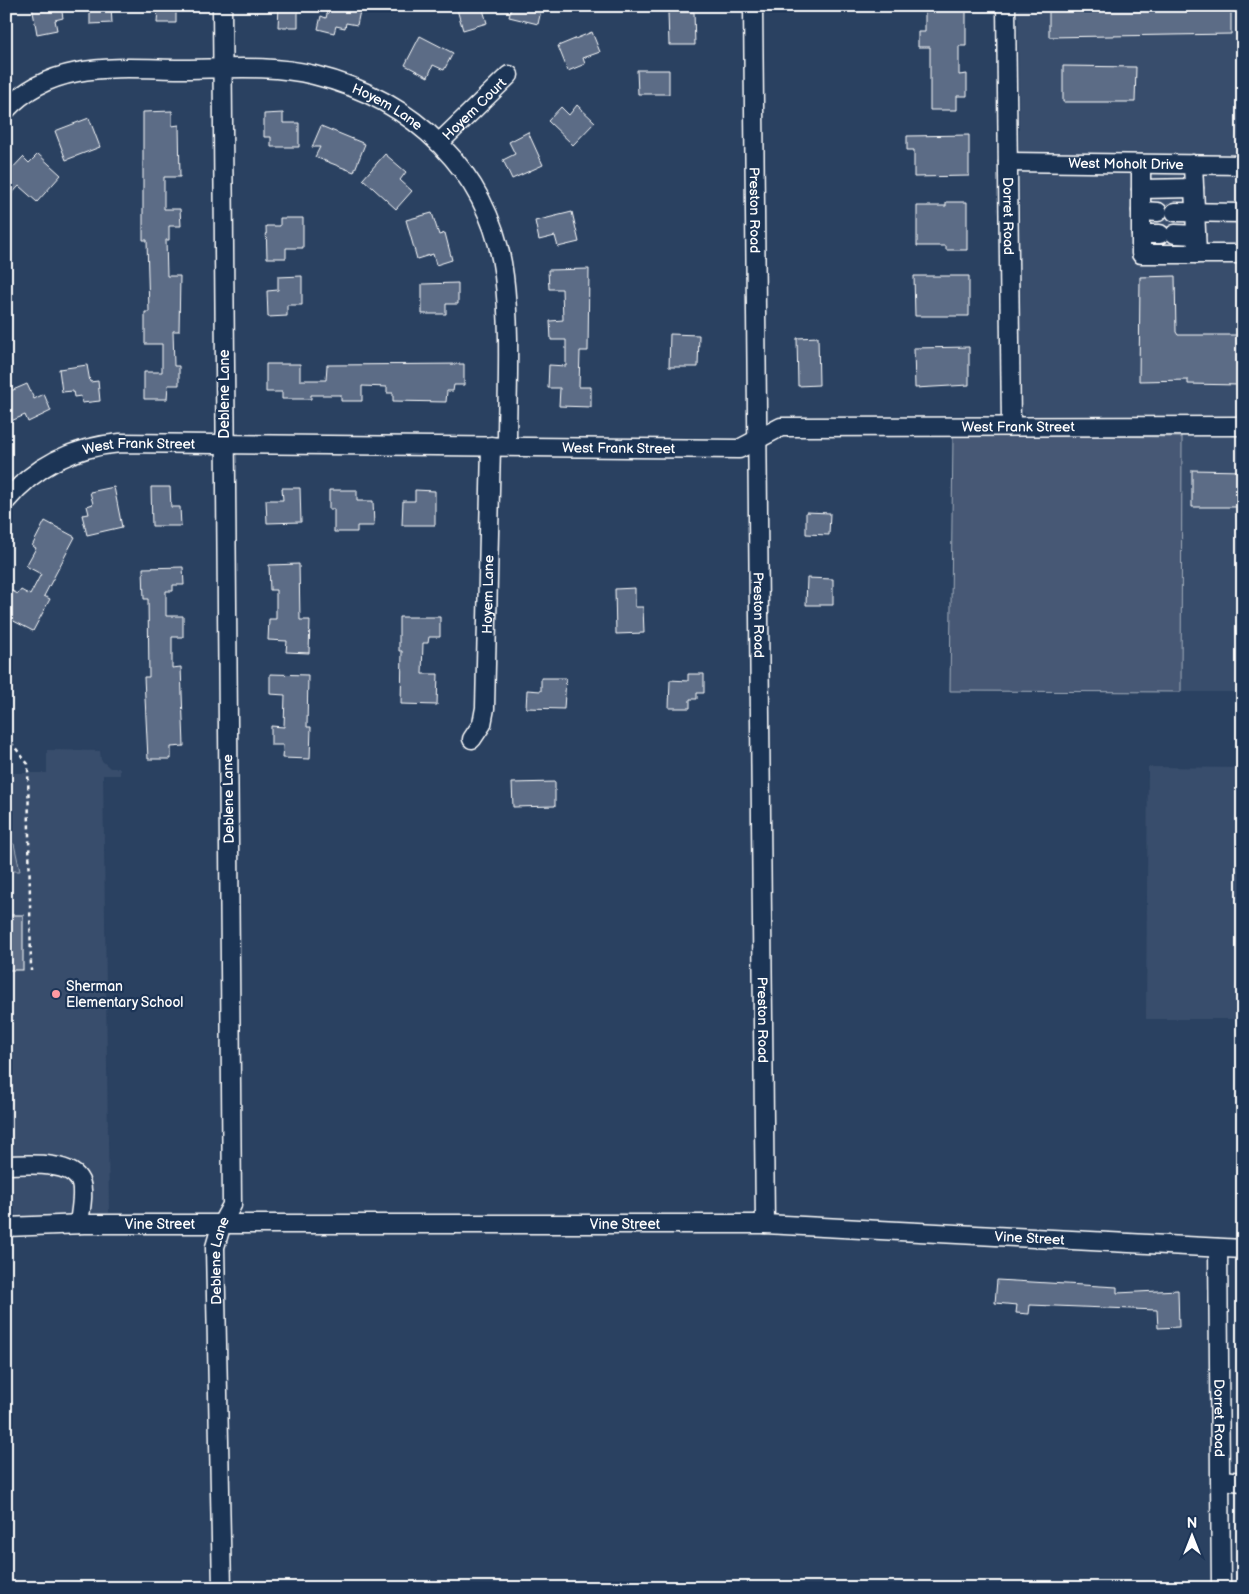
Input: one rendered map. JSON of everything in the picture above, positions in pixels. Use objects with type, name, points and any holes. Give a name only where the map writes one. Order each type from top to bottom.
[{"type":"street","name":"Deblene Lane","points":[[222,6],[232,1205],[222,1224],[215,1247],[222,1588]]},
{"type":"street","name":"Preston Road","points":[[753,6],[765,1224]]},
{"type":"street","name":"Dorret Road","points":[[1006,6],[1011,425]]},
{"type":"street","name":"Hoyem Lane","points":[[12,104],[52,78],[100,68],[276,69],[313,74],[381,99],[439,142],[461,167],[480,198],[494,236],[504,275],[507,309],[485,708],[482,724],[472,739]]},
{"type":"street","name":"Hoyem Court","points":[[439,142],[509,75]]},
{"type":"street","name":"West Moholt Drive","points":[[1008,162],[1243,165]]},
{"type":"street","points":[[1141,164],[1141,189],[1158,212]]},
{"type":"street","points":[[1193,164],[1197,254]]},
{"type":"street","points":[[1141,189],[1194,188]]},
{"type":"street","points":[[1158,212],[1243,213]]},
{"type":"street","points":[[1158,212],[1142,234],[1142,254],[1243,254]]},
{"type":"street","points":[[1142,234],[1196,235]]},
{"type":"street","name":"West Frank Street","points":[[6,501],[28,478],[44,467],[80,450],[120,443],[739,449],[781,427],[1011,425],[1243,426]]},
{"type":"street","points":[[6,1166],[56,1165],[73,1173],[80,1180],[82,1190],[79,1224]]},
{"type":"street","name":"Vine Street","points":[[6,1226],[79,1224],[765,1224],[1243,1249]]},
{"type":"street","name":"Dorret Road","points":[[1218,1248],[1221,1588]]},
{"type":"street","points":[[1221,1480],[1243,1482]]},
{"type":"path","points":[[6,736],[28,764],[31,971]]},
{"type":"shaded area","points":[[1018,6],[1243,6],[1243,692],[1181,692],[1182,417],[1037,417],[1025,414],[1021,410]]},
{"type":"shaded area","points":[[953,435],[1182,437],[1181,692],[950,691]]},
{"type":"shaded area","name":"Sherman Elementary School","points":[[47,750],[100,751],[101,760],[110,768],[120,768],[120,775],[103,775],[109,1213],[6,1216],[6,773],[47,773]]},
{"type":"shaded area","points":[[1148,767],[1243,768],[1243,1019],[1146,1019]]},
{"type":"shaded area","points":[[6,838],[8,842],[14,844],[20,871],[6,871]]},
{"type":"building","points":[[32,6],[61,6],[63,18],[55,20],[57,30],[37,34]]},
{"type":"building","points":[[90,6],[111,6],[112,23],[90,24]]},
{"type":"building","points":[[158,6],[176,6],[176,23],[157,23]]},
{"type":"building","points":[[279,6],[298,6],[298,27],[278,27]]},
{"type":"building","points":[[329,6],[361,6],[357,25],[346,23],[345,28],[336,26],[334,33],[318,29],[321,16],[326,18]]},
{"type":"building","points":[[456,6],[482,6],[487,23],[463,30]]},
{"type":"building","points":[[512,6],[542,6],[538,24],[509,17]]},
{"type":"building","points":[[925,6],[966,6],[966,46],[959,46],[959,75],[967,74],[967,96],[957,96],[957,110],[930,110],[930,47],[918,47],[918,32],[925,32]]},
{"type":"building","points":[[1049,6],[1231,6],[1231,34],[1049,37]]},
{"type":"building","points":[[668,12],[694,12],[695,45],[669,45]]},
{"type":"building","points":[[592,32],[600,52],[583,58],[585,64],[568,71],[558,46]]},
{"type":"building","points":[[420,36],[453,53],[444,70],[433,65],[428,77],[405,65]]},
{"type":"building","points":[[1063,66],[1136,67],[1135,102],[1063,102]]},
{"type":"building","points":[[637,70],[669,70],[669,94],[638,94]]},
{"type":"building","points":[[577,105],[595,122],[573,145],[548,121],[561,107],[569,115]]},
{"type":"building","points":[[172,111],[172,126],[179,125],[180,177],[164,177],[164,209],[180,209],[181,226],[169,226],[169,240],[166,240],[167,276],[180,276],[179,331],[173,331],[174,366],[179,366],[179,385],[168,385],[167,399],[144,399],[144,372],[162,372],[162,344],[145,344],[145,312],[149,312],[147,240],[143,240],[143,112]]},
{"type":"building","points":[[283,113],[283,123],[299,123],[299,147],[271,147],[271,137],[264,137],[264,114]]},
{"type":"building","points":[[89,118],[100,147],[66,160],[55,131]]},
{"type":"building","points":[[321,126],[365,144],[354,172],[315,157],[320,147],[312,147]]},
{"type":"building","points":[[528,132],[543,165],[512,179],[503,160],[515,154],[509,142]]},
{"type":"building","points":[[969,135],[969,176],[914,177],[914,150],[907,150],[907,136]]},
{"type":"building","points":[[38,154],[61,175],[37,202],[19,186],[6,200],[6,175],[23,157],[29,163]]},
{"type":"building","points":[[385,154],[406,172],[400,180],[412,191],[396,209],[363,179]]},
{"type":"building","points":[[946,202],[967,202],[967,250],[946,250],[946,246],[917,246],[917,206],[946,206]]},
{"type":"building","points":[[572,212],[579,242],[558,247],[555,236],[539,240],[535,221]]},
{"type":"building","points":[[432,213],[439,235],[445,233],[452,260],[436,265],[433,254],[417,259],[406,220]]},
{"type":"building","points":[[280,218],[303,218],[303,248],[286,248],[286,258],[267,258],[266,226],[280,226]]},
{"type":"building","points":[[589,269],[588,351],[580,351],[579,387],[591,387],[591,407],[559,406],[560,388],[548,388],[549,365],[566,366],[566,340],[551,340],[550,321],[563,320],[562,289],[549,289],[548,270]]},
{"type":"building","points":[[302,276],[302,305],[287,305],[287,316],[268,317],[267,291],[278,290],[278,277]]},
{"type":"building","points":[[914,276],[969,276],[969,316],[915,316]]},
{"type":"building","points":[[1175,276],[1176,332],[1178,335],[1239,335],[1239,385],[1188,384],[1188,380],[1139,381],[1140,277]]},
{"type":"building","points":[[458,283],[458,304],[446,304],[446,314],[422,314],[422,284]]},
{"type":"building","points":[[670,334],[699,335],[698,367],[669,367]]},
{"type":"building","points":[[818,337],[819,385],[798,386],[797,338]]},
{"type":"building","points":[[969,347],[969,385],[915,388],[914,348]]},
{"type":"building","points":[[266,364],[300,364],[300,380],[326,380],[327,365],[464,364],[464,385],[454,385],[453,391],[447,391],[446,402],[393,401],[393,393],[387,393],[387,387],[362,386],[362,401],[341,401],[341,395],[311,395],[311,399],[282,399],[282,392],[266,392]]},
{"type":"building","points":[[87,365],[90,382],[98,381],[100,401],[82,403],[81,396],[74,397],[73,391],[62,392],[59,369]]},
{"type":"building","points":[[27,384],[34,399],[44,394],[51,411],[28,422],[25,415],[11,421],[6,412],[6,393]]},
{"type":"building","points":[[1192,470],[1243,471],[1243,507],[1192,507]]},
{"type":"building","points":[[114,487],[122,527],[87,535],[82,515],[89,514],[87,506],[93,504],[90,492]]},
{"type":"building","points":[[151,487],[170,487],[171,507],[180,507],[181,526],[152,526]]},
{"type":"building","points":[[282,488],[300,488],[301,522],[267,523],[266,500],[283,500]]},
{"type":"building","points":[[329,490],[357,490],[357,501],[373,501],[374,526],[357,526],[357,532],[334,532],[334,509],[329,509]]},
{"type":"building","points":[[415,490],[435,491],[435,525],[402,525],[403,501],[415,501]]},
{"type":"building","points":[[806,512],[830,513],[829,535],[806,534]]},
{"type":"building","points":[[45,521],[75,537],[44,596],[50,599],[33,631],[6,617],[6,588],[18,594],[21,590],[30,595],[41,574],[26,566],[36,548],[32,546]]},
{"type":"building","points":[[299,564],[300,620],[310,620],[309,653],[286,652],[287,641],[268,640],[269,619],[276,619],[276,590],[270,590],[269,565]]},
{"type":"building","points":[[183,567],[184,585],[173,585],[173,591],[166,591],[166,616],[183,616],[183,637],[172,637],[172,668],[181,667],[184,746],[171,747],[171,759],[148,759],[144,677],[149,677],[148,599],[144,599],[143,568]]},
{"type":"building","points":[[807,578],[833,579],[833,605],[806,605]]},
{"type":"building","points":[[635,588],[635,607],[643,607],[644,633],[616,634],[615,589]]},
{"type":"building","points":[[399,617],[440,617],[440,637],[429,637],[428,643],[423,643],[422,674],[438,674],[437,705],[401,704],[402,651],[399,651]]},
{"type":"building","points":[[270,674],[308,675],[307,727],[311,727],[310,759],[282,758],[283,745],[271,745],[271,726],[284,727],[285,695],[270,694]]},
{"type":"building","points":[[688,674],[704,674],[704,693],[697,693],[697,699],[690,699],[690,708],[669,708],[670,680],[688,681]]},
{"type":"building","points":[[541,678],[566,678],[564,709],[526,708],[527,690],[541,691]]},
{"type":"building","points":[[555,782],[555,806],[513,807],[512,783]]},
{"type":"building","points":[[6,915],[23,915],[23,970],[6,970]]},
{"type":"building","points":[[997,1280],[1117,1287],[1117,1293],[1178,1290],[1179,1327],[1158,1328],[1157,1310],[1030,1305],[1029,1314],[1016,1313],[1017,1305],[995,1303]]},
{"type":"place","name":"Sherman Elementary School","points":[[56,994]]}]
